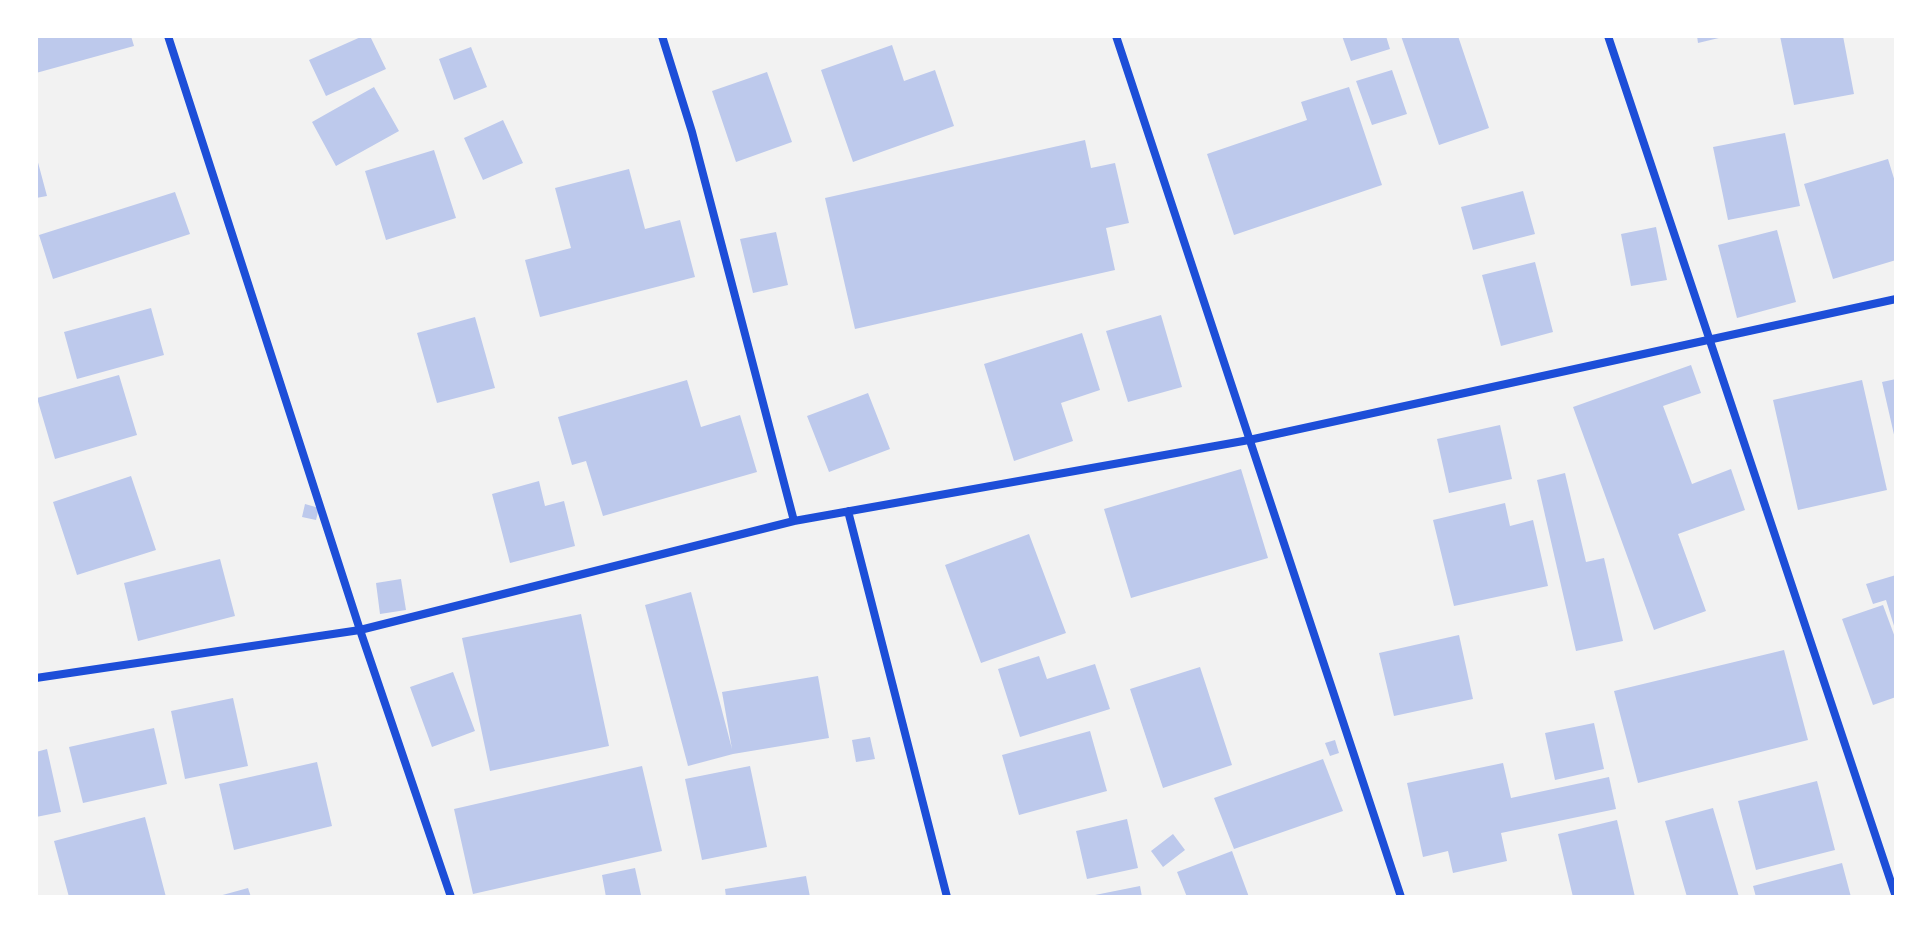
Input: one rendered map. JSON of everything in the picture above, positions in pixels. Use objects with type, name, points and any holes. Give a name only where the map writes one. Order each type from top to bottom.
[{"type":"street","points":[[168,36],[360,630],[451,897]]},
{"type":"street","points":[[662,36],[692,132],[794,521]]},
{"type":"street","points":[[1116,36],[1401,897]]},
{"type":"street","points":[[1608,36],[1896,897]]},
{"type":"street","points":[[36,678],[360,630],[794,521],[1249,440],[1896,299]]},
{"type":"street","points":[[848,511],[947,897]]},
{"type":"building","points":[[36,36],[131,36],[134,46],[36,73]]},
{"type":"building","points":[[363,36],[370,36],[386,69],[326,96],[309,60]]},
{"type":"building","points":[[1342,36],[1386,36],[1390,49],[1351,61]]},
{"type":"building","points":[[1401,36],[1458,36],[1489,128],[1439,145]]},
{"type":"building","points":[[1697,36],[1723,36],[1723,37],[1698,43]]},
{"type":"building","points":[[1780,36],[1843,36],[1854,94],[1794,105]]},
{"type":"building","points":[[892,45],[904,81],[935,70],[954,126],[853,162],[821,70]]},
{"type":"building","points":[[471,47],[487,87],[454,100],[439,59]]},
{"type":"building","points":[[1392,70],[1407,114],[1372,125],[1356,81]]},
{"type":"building","points":[[767,72],[792,142],[736,162],[712,91]]},
{"type":"building","points":[[374,87],[399,131],[336,166],[312,122]]},
{"type":"building","points":[[1349,87],[1382,185],[1234,235],[1207,154],[1307,120],[1301,102]]},
{"type":"building","points":[[503,120],[523,163],[483,180],[464,138]]},
{"type":"building","points":[[1785,133],[1800,206],[1728,220],[1713,147]]},
{"type":"building","points":[[1085,140],[1091,168],[1115,163],[1129,223],[1106,228],[1115,270],[855,329],[825,198]]},
{"type":"building","points":[[434,150],[456,218],[386,240],[365,171]]},
{"type":"building","points":[[36,155],[47,196],[36,198]]},
{"type":"building","points":[[1888,159],[1896,185],[1896,260],[1833,279],[1804,184]]},
{"type":"building","points":[[629,169],[645,229],[680,220],[695,277],[540,317],[525,260],[571,248],[555,188]]},
{"type":"building","points":[[1523,191],[1535,234],[1473,250],[1461,207]]},
{"type":"building","points":[[175,192],[190,234],[53,279],[39,235]]},
{"type":"building","points":[[1656,227],[1667,280],[1631,286],[1621,234]]},
{"type":"building","points":[[1777,230],[1796,302],[1737,318],[1718,245]]},
{"type":"building","points":[[776,232],[788,285],[753,293],[740,239]]},
{"type":"building","points":[[1535,262],[1553,332],[1501,346],[1482,275]]},
{"type":"building","points":[[151,308],[164,355],[77,379],[64,332]]},
{"type":"building","points":[[1161,315],[1182,387],[1128,402],[1106,331]]},
{"type":"building","points":[[475,317],[495,388],[437,403],[417,333]]},
{"type":"building","points":[[1082,333],[1100,390],[1061,403],[1073,441],[1014,461],[984,364]]},
{"type":"building","points":[[1691,365],[1701,393],[1663,406],[1692,484],[1731,469],[1745,510],[1678,534],[1706,611],[1654,630],[1573,407]]},
{"type":"building","points":[[119,375],[137,435],[55,459],[37,398]]},
{"type":"building","points":[[1896,379],[1896,439],[1895,439],[1882,382]]},
{"type":"building","points":[[687,380],[701,427],[740,415],[757,472],[603,516],[586,461],[572,465],[558,417]]},
{"type":"building","points":[[1862,380],[1887,490],[1798,510],[1773,400]]},
{"type":"building","points":[[868,393],[890,449],[829,472],[807,416]]},
{"type":"building","points":[[1500,425],[1512,479],[1449,493],[1437,439]]},
{"type":"building","points":[[1241,469],[1268,558],[1131,598],[1104,509]]},
{"type":"building","points":[[1565,473],[1586,562],[1604,558],[1623,641],[1576,651],[1537,480]]},
{"type":"building","points":[[131,476],[156,550],[77,575],[53,502]]},
{"type":"building","points":[[539,481],[545,506],[564,501],[575,546],[510,563],[492,494]]},
{"type":"building","points":[[1505,503],[1510,526],[1533,520],[1548,586],[1454,606],[1433,520]]},
{"type":"building","points":[[305,504],[319,508],[316,520],[302,517]]},
{"type":"building","points":[[1029,534],[1066,633],[981,663],[945,565]]},
{"type":"building","points":[[220,559],[235,616],[138,641],[124,583]]},
{"type":"building","points":[[1896,575],[1895,629],[1886,600],[1873,604],[1866,584]]},
{"type":"building","points":[[401,579],[406,610],[380,614],[376,583]]},
{"type":"building","points":[[691,592],[732,749],[722,692],[818,676],[829,738],[733,754],[688,766],[645,605]]},
{"type":"building","points":[[1883,605],[1896,640],[1896,697],[1873,705],[1842,619]]},
{"type":"building","points":[[581,614],[609,746],[490,771],[462,638]]},
{"type":"building","points":[[1459,635],[1473,699],[1394,716],[1379,653]]},
{"type":"building","points":[[1784,650],[1808,740],[1638,783],[1614,691]]},
{"type":"building","points":[[1039,656],[1047,679],[1095,664],[1110,709],[1020,737],[998,669]]},
{"type":"building","points":[[1200,667],[1232,765],[1163,788],[1130,689]]},
{"type":"building","points":[[453,672],[475,731],[432,747],[410,687]]},
{"type":"building","points":[[233,698],[248,766],[185,779],[171,711]]},
{"type":"building","points":[[1594,723],[1604,769],[1555,780],[1545,733]]},
{"type":"building","points":[[154,728],[167,784],[83,803],[69,747]]},
{"type":"building","points":[[1090,731],[1107,791],[1019,815],[1002,755]]},
{"type":"building","points":[[870,737],[875,759],[856,762],[852,740]]},
{"type":"building","points":[[1335,740],[1339,753],[1330,756],[1325,743]]},
{"type":"building","points":[[47,749],[61,812],[36,817],[36,752]]},
{"type":"building","points":[[1323,759],[1343,811],[1234,849],[1214,798]]},
{"type":"building","points":[[317,762],[332,826],[234,850],[219,784]]},
{"type":"building","points":[[1503,763],[1511,798],[1609,777],[1616,809],[1501,833],[1507,861],[1453,873],[1448,851],[1423,857],[1407,783]]},
{"type":"building","points":[[642,766],[662,851],[473,894],[454,809]]},
{"type":"building","points":[[750,766],[767,847],[702,860],[685,779]]},
{"type":"building","points":[[1817,781],[1835,850],[1756,870],[1738,801]]},
{"type":"building","points":[[1713,808],[1739,897],[1687,897],[1665,821]]},
{"type":"building","points":[[145,817],[166,897],[69,897],[54,841]]},
{"type":"building","points":[[1127,819],[1138,868],[1087,879],[1076,831]]},
{"type":"building","points":[[1617,820],[1635,897],[1573,897],[1558,834]]},
{"type":"building","points":[[1173,834],[1185,850],[1163,867],[1151,851]]},
{"type":"building","points":[[1232,851],[1249,897],[1187,897],[1177,872]]},
{"type":"building","points":[[1842,863],[1851,897],[1756,897],[1753,886]]},
{"type":"building","points":[[635,868],[641,895],[606,897],[602,875]]},
{"type":"building","points":[[806,876],[810,897],[726,897],[725,889]]},
{"type":"building","points":[[1140,886],[1142,897],[1090,896]]},
{"type":"building","points":[[248,888],[251,897],[219,896]]}]
